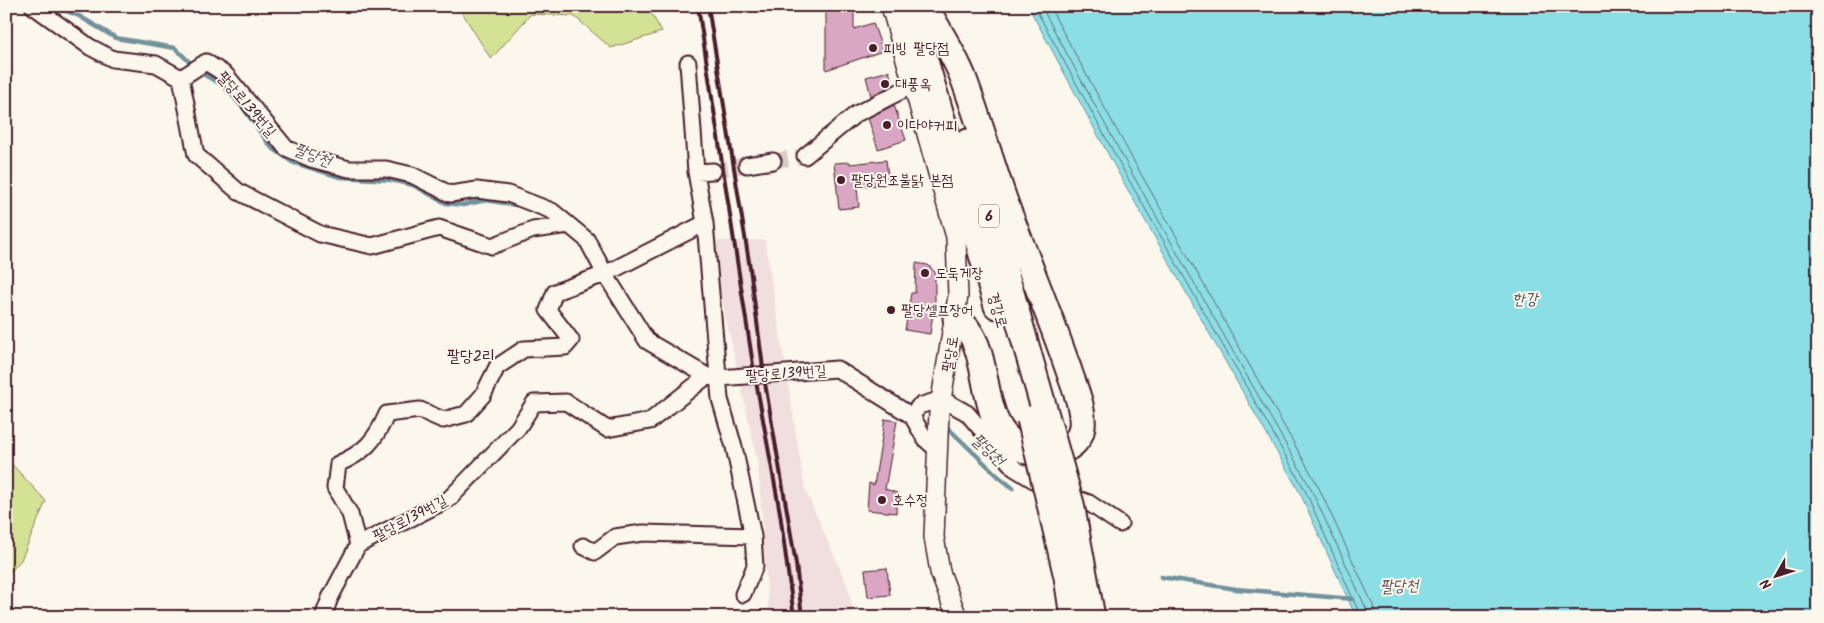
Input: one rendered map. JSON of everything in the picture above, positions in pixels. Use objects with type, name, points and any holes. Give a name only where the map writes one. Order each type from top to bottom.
[{"type":"highway","name":"경강로","points":[[909,6],[1040,422],[1071,504],[1092,617]]},
{"type":"highway","name":"경강로","points":[[931,13],[1040,422],[1074,617]]},
{"type":"highway","points":[[931,13],[962,75],[1009,211],[1054,328],[1076,393],[1082,412],[1082,429],[1076,440],[1069,447],[1048,454],[1028,452],[1013,444],[998,427],[974,340],[965,324],[956,318]]},
{"type":"street","points":[[33,6],[90,47],[114,59],[156,64],[185,75],[196,154],[239,192],[320,234],[372,246],[439,228],[492,246],[533,230],[569,225]]},
{"type":"street","name":"팔당로","points":[[891,6],[915,84],[956,237],[958,296],[937,443],[934,537],[940,572],[956,617]]},
{"type":"street","name":"팔당로139번길","points":[[185,75],[206,62],[226,75],[286,148],[311,159],[348,169],[386,169],[412,175],[450,194],[477,190],[508,194],[552,211],[587,240],[605,274],[647,342],[713,377]]},
{"type":"street","points":[[688,63],[696,172],[705,223],[713,377],[734,447],[753,536],[756,566],[743,594]]},
{"type":"street","points":[[805,156],[856,114],[915,84]]},
{"type":"street","points":[[747,165],[773,161]]},
{"type":"street","points":[[696,172],[713,171]]},
{"type":"street","name":"팔당로139번길","points":[[705,223],[605,274],[555,292],[548,310],[571,340],[565,347],[524,349],[498,367],[484,396],[466,414],[443,420],[420,410],[387,414],[378,434],[359,455],[338,464],[335,488],[350,514],[358,546],[449,499],[518,428],[534,403],[566,402],[607,429],[650,421],[713,377],[837,369],[912,416]]},
{"type":"street","points":[[937,443],[925,440],[912,416],[919,406],[941,405],[967,413],[1014,468],[1045,487],[1089,503],[1120,524]]},
{"type":"street","points":[[583,546],[595,552],[615,537],[643,533],[753,536]]},
{"type":"street","points":[[323,617],[330,598],[358,546]]},
{"type":"shaded area","points":[[765,240],[805,489],[848,587],[854,617],[769,617],[758,464],[709,241]]},
{"type":"green space","points":[[458,6],[647,6],[662,32],[611,48],[574,16],[531,14],[491,59]]},
{"type":"green space","points":[[6,458],[46,501],[21,560],[6,577]]},
{"type":"water","name":"한강","points":[[1028,6],[1818,6],[1818,617],[1356,617],[1300,493],[1120,176]]},
{"type":"building","points":[[826,6],[854,6],[854,29],[873,23],[883,51],[826,70]]},
{"type":"building","points":[[889,71],[893,85],[871,96],[866,77]]},
{"type":"building","points":[[894,105],[906,140],[878,149],[868,118]]},
{"type":"building","points":[[886,160],[889,184],[857,187],[859,207],[839,209],[834,163],[850,162],[850,164]]},
{"type":"building","points":[[916,263],[928,265],[935,272],[935,300],[930,334],[905,330],[911,293],[915,293]]},
{"type":"building","points":[[885,419],[897,421],[885,489],[897,493],[896,513],[867,510],[869,483],[874,485]]},
{"type":"building","points":[[887,568],[890,595],[868,597],[865,570]]},
{"type":"waterway","name":"팔당천","points":[[54,6],[79,16],[116,38],[175,48],[201,73],[223,85],[241,105],[271,147],[292,162],[340,177],[391,180],[413,185],[446,203],[463,205],[486,200],[516,205]]},
{"type":"waterway","name":"팔당천","points":[[948,428],[1013,488]]},
{"type":"waterway","name":"팔당천","points":[[1161,577],[1236,589],[1353,599]]},
{"type":"tunnel","points":[[773,161],[805,156]]},
{"type":"tunnel","points":[[713,171],[747,165]]},
{"type":"railway","points":[[698,6],[753,365],[780,513],[794,617]]},
{"type":"railway","points":[[708,6],[750,268],[765,383],[796,564],[802,617]]},
{"type":"place","name":"피빙 팔당점","points":[[873,48]]},
{"type":"place","name":"대풍옥","points":[[885,84]]},
{"type":"place","name":"이다야커피","points":[[887,125]]},
{"type":"place","name":"팔당원조불닭 본점","points":[[841,180]]},
{"type":"place","name":"도둑게장","points":[[925,273]]},
{"type":"place","name":"팔당셀프장어","points":[[891,310]]},
{"type":"place","name":"호수정","points":[[882,500]]},
{"type":"district","name":"팔당2리","points":[[471,355]]}]
